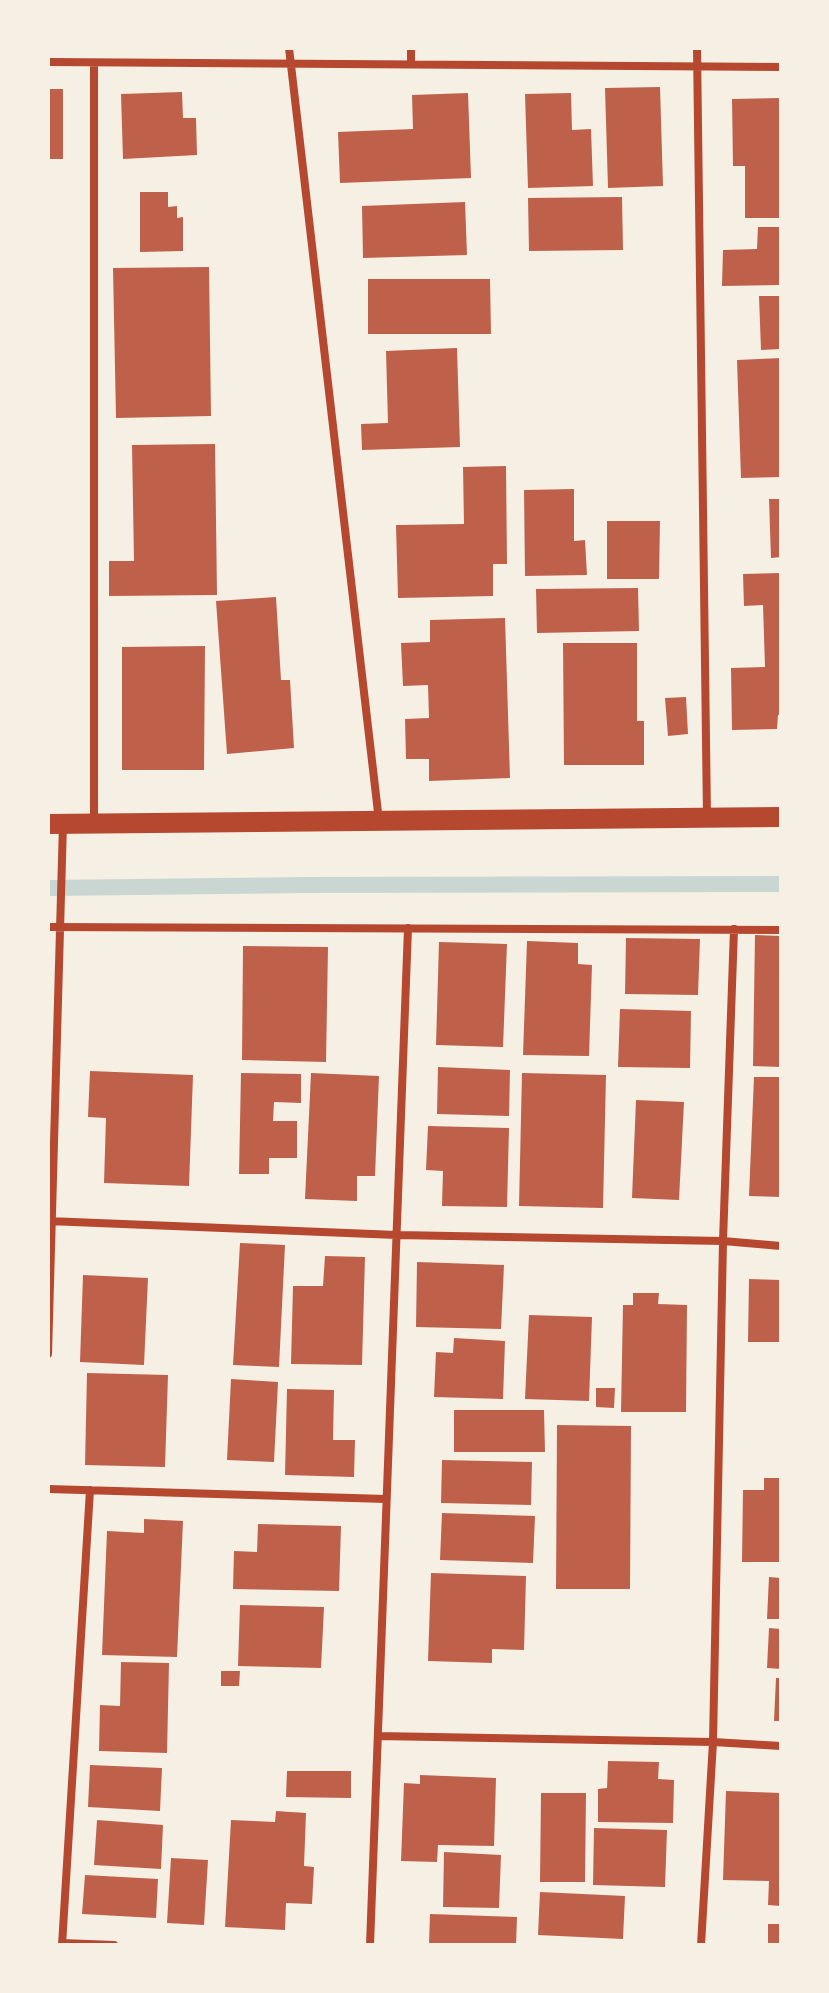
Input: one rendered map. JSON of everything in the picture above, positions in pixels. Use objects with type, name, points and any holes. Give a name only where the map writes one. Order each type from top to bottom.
[{"type":"main road","points":[[56,824],[781,817]]},
{"type":"street","points":[[289,48],[379,822]]},
{"type":"street","points":[[411,48],[411,64]]},
{"type":"street","points":[[697,48],[707,818]]},
{"type":"street","points":[[48,62],[781,67]]},
{"type":"street","points":[[94,63],[94,823]]},
{"type":"street","points":[[48,1354],[62,853],[56,824]]},
{"type":"street","points":[[48,927],[781,930]]},
{"type":"street","points":[[370,1945],[408,928]]},
{"type":"street","points":[[701,1945],[713,1742],[723,1241],[734,929]]},
{"type":"street","points":[[50,1221],[397,1235],[723,1241],[781,1246]]},
{"type":"street","points":[[48,1489],[386,1499]]},
{"type":"street","points":[[90,1490],[62,1944],[114,1945]]},
{"type":"street","points":[[378,1736],[781,1746]]},
{"type":"building","points":[[660,87],[663,186],[608,188],[605,88]]},
{"type":"building","points":[[48,89],[63,89],[63,159],[48,159]]},
{"type":"building","points":[[182,92],[183,118],[196,118],[197,155],[123,159],[121,94]]},
{"type":"building","points":[[468,93],[471,178],[340,183],[338,132],[413,129],[412,95]]},
{"type":"building","points":[[571,93],[572,130],[591,129],[593,186],[528,188],[525,94]]},
{"type":"building","points":[[781,98],[781,218],[745,218],[745,166],[733,166],[732,99]]},
{"type":"building","points":[[140,192],[168,192],[168,207],[177,206],[177,218],[183,217],[183,251],[140,252]]},
{"type":"building","points":[[622,197],[623,250],[529,251],[528,198]]},
{"type":"building","points":[[465,202],[467,255],[363,258],[362,206]]},
{"type":"building","points":[[758,227],[781,227],[781,285],[722,286],[723,250],[757,249]]},
{"type":"building","points":[[209,267],[211,416],[116,418],[113,268]]},
{"type":"building","points":[[368,279],[490,279],[491,334],[368,334]]},
{"type":"building","points":[[759,296],[781,296],[781,349],[761,350]]},
{"type":"building","points":[[457,348],[460,447],[362,450],[361,424],[388,423],[386,351]]},
{"type":"building","points":[[781,358],[781,477],[741,478],[737,360]]},
{"type":"building","points":[[215,444],[217,595],[109,596],[109,561],[134,561],[132,445]]},
{"type":"building","points":[[506,466],[507,564],[493,564],[493,596],[398,598],[396,525],[464,524],[463,467]]},
{"type":"building","points":[[574,489],[574,541],[585,540],[587,575],[525,576],[524,490]]},
{"type":"building","points":[[769,499],[781,499],[781,557],[771,558]]},
{"type":"building","points":[[607,521],[660,521],[659,579],[607,579]]},
{"type":"building","points":[[781,573],[781,715],[778,715],[777,729],[732,730],[731,668],[765,667],[763,605],[744,606],[743,574]]},
{"type":"building","points":[[638,588],[639,631],[537,633],[536,589]]},
{"type":"building","points":[[276,597],[281,680],[290,680],[294,748],[227,754],[216,601]]},
{"type":"building","points":[[505,618],[510,778],[429,781],[429,759],[406,759],[405,719],[429,718],[428,685],[403,686],[401,643],[430,642],[430,620]]},
{"type":"building","points":[[563,643],[637,643],[637,721],[644,721],[644,765],[564,765]]},
{"type":"building","points":[[205,646],[204,770],[122,770],[122,647]]},
{"type":"building","points":[[686,697],[688,734],[668,736],[665,698]]},
{"type":"building","points":[[755,935],[781,936],[781,1067],[753,1066]]},
{"type":"building","points":[[626,938],[700,939],[698,995],[625,994]]},
{"type":"building","points":[[527,941],[578,943],[578,964],[592,965],[589,1056],[523,1055]]},
{"type":"building","points":[[439,942],[507,944],[503,1047],[436,1045]]},
{"type":"building","points":[[243,946],[328,947],[326,1062],[242,1060]]},
{"type":"building","points":[[620,1009],[691,1011],[690,1068],[618,1067]]},
{"type":"building","points":[[438,1067],[510,1070],[509,1116],[437,1114]]},
{"type":"building","points":[[90,1071],[193,1075],[189,1186],[104,1183],[106,1118],[88,1117]]},
{"type":"building","points":[[241,1073],[301,1074],[301,1103],[274,1102],[273,1121],[297,1121],[297,1158],[269,1158],[269,1174],[239,1174]]},
{"type":"building","points":[[311,1073],[379,1076],[375,1176],[357,1176],[357,1201],[305,1199]]},
{"type":"building","points":[[522,1073],[606,1075],[603,1208],[519,1206]]},
{"type":"building","points":[[754,1077],[781,1077],[781,1197],[749,1196]]},
{"type":"building","points":[[636,1100],[684,1102],[679,1200],[632,1198]]},
{"type":"building","points":[[428,1126],[509,1128],[507,1207],[442,1206],[443,1171],[426,1170]]},
{"type":"building","points":[[240,1243],[285,1245],[279,1367],[233,1365]]},
{"type":"building","points":[[325,1256],[365,1257],[362,1365],[291,1364],[293,1286],[323,1286]]},
{"type":"building","points":[[417,1262],[504,1265],[501,1329],[416,1327]]},
{"type":"building","points":[[83,1275],[148,1278],[144,1365],[80,1362]]},
{"type":"building","points":[[749,1279],[781,1280],[781,1342],[748,1342]]},
{"type":"building","points":[[633,1293],[659,1293],[658,1304],[687,1305],[686,1412],[621,1412],[623,1305],[633,1305]]},
{"type":"building","points":[[529,1315],[592,1317],[589,1401],[525,1399]]},
{"type":"building","points":[[454,1338],[505,1341],[503,1399],[434,1397],[436,1352],[453,1353]]},
{"type":"building","points":[[87,1373],[168,1375],[165,1467],[85,1465]]},
{"type":"building","points":[[231,1379],[278,1382],[274,1462],[227,1460]]},
{"type":"building","points":[[596,1388],[615,1388],[614,1408],[596,1407]]},
{"type":"building","points":[[287,1389],[334,1390],[333,1440],[355,1440],[354,1477],[285,1475]]},
{"type":"building","points":[[454,1410],[544,1410],[545,1452],[454,1452]]},
{"type":"building","points":[[557,1425],[631,1426],[630,1589],[556,1589]]},
{"type":"building","points":[[442,1460],[532,1462],[531,1505],[441,1503]]},
{"type":"building","points":[[764,1478],[781,1478],[781,1562],[742,1562],[743,1490],[764,1490]]},
{"type":"building","points":[[442,1513],[535,1516],[533,1563],[440,1560]]},
{"type":"building","points":[[144,1519],[183,1521],[177,1657],[102,1655],[107,1531],[144,1533]]},
{"type":"building","points":[[258,1524],[341,1526],[339,1591],[233,1589],[234,1551],[257,1552]]},
{"type":"building","points":[[431,1573],[526,1576],[524,1650],[492,1649],[492,1663],[428,1661]]},
{"type":"building","points":[[769,1577],[781,1578],[781,1619],[767,1619]]},
{"type":"building","points":[[240,1605],[324,1607],[321,1668],[238,1666]]},
{"type":"building","points":[[769,1628],[781,1629],[781,1669],[767,1668]]},
{"type":"building","points":[[121,1662],[169,1663],[167,1753],[99,1751],[100,1705],[120,1706]]},
{"type":"building","points":[[221,1671],[240,1671],[239,1686],[221,1686]]},
{"type":"building","points":[[776,1678],[781,1678],[781,1721],[774,1721]]},
{"type":"building","points":[[608,1761],[659,1762],[658,1779],[674,1780],[673,1823],[598,1822],[598,1789],[607,1788]]},
{"type":"building","points":[[90,1765],[162,1768],[160,1811],[88,1807]]},
{"type":"building","points":[[287,1771],[351,1771],[351,1798],[286,1797]]},
{"type":"building","points":[[420,1775],[496,1778],[494,1846],[438,1845],[437,1862],[401,1861],[404,1783],[420,1784]]},
{"type":"building","points":[[726,1791],[781,1793],[781,1906],[768,1905],[769,1881],[723,1880]]},
{"type":"building","points":[[541,1793],[586,1793],[585,1882],[540,1882]]},
{"type":"building","points":[[276,1811],[306,1813],[304,1866],[314,1867],[312,1904],[286,1903],[285,1930],[225,1927],[231,1820],[275,1822]]},
{"type":"building","points":[[97,1820],[163,1825],[161,1869],[94,1865]]},
{"type":"building","points":[[594,1828],[667,1830],[665,1887],[593,1885]]},
{"type":"building","points":[[444,1852],[501,1855],[499,1908],[443,1907]]},
{"type":"building","points":[[171,1858],[208,1860],[204,1925],[167,1923]]},
{"type":"building","points":[[85,1875],[158,1879],[156,1918],[82,1914]]},
{"type":"building","points":[[540,1892],[625,1896],[623,1939],[538,1935]]},
{"type":"building","points":[[430,1914],[517,1917],[516,1945],[429,1945]]},
{"type":"building","points":[[768,1924],[781,1924],[781,1945],[768,1945]]},
{"type":"waterway","points":[[48,888],[781,884]]}]
